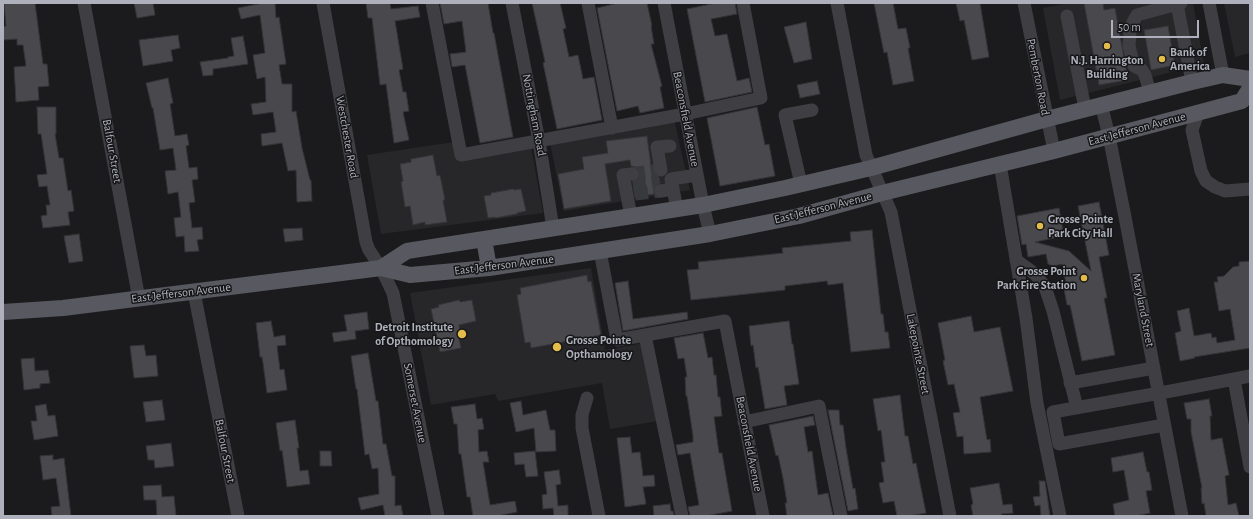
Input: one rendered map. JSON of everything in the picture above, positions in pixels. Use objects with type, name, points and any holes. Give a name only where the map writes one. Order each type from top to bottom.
[{"type":"main road","name":"East Jefferson Avenue","points":[[381,268],[408,251],[703,205],[871,168],[1101,104],[1192,82],[1223,75],[1250,79]]},
{"type":"main road","name":"East Jefferson Avenue","points":[[3,312],[63,308],[381,268],[410,275],[489,268],[710,234],[799,216],[882,193],[1054,151],[1198,113],[1242,101],[1250,88]]},
{"type":"main road","points":[[484,239],[489,268]]},
{"type":"street","name":"Balfour Street","points":[[84,3],[139,299]]},
{"type":"street","name":"Westchester Road","points":[[323,3],[366,242],[369,250],[381,268]]},
{"type":"street","points":[[432,3],[461,155],[612,128],[761,98],[743,3]]},
{"type":"street","name":"Nottingham Road","points":[[512,3],[539,141],[554,228]]},
{"type":"street","points":[[588,3],[612,128]]},
{"type":"street","name":"Beaconsfield Avenue","points":[[664,3],[697,175],[710,234]]},
{"type":"street","points":[[837,3],[866,155],[871,168]]},
{"type":"street","name":"Pemberton Road","points":[[1024,3],[1046,119],[1054,151]]},
{"type":"street","points":[[1150,92],[1142,70],[1134,66],[1129,46],[1130,32],[1137,15],[1179,3],[1192,82]]},
{"type":"street","points":[[1209,3],[1223,75]]},
{"type":"street","points":[[1067,16],[1085,109]]},
{"type":"street","name":"Maryland Street","points":[[1101,104],[1109,136],[1182,516]]},
{"type":"street","points":[[801,184],[785,115],[812,110]]},
{"type":"street","points":[[1198,113],[1192,130],[1201,171],[1206,181],[1216,188],[1225,191],[1250,189]]},
{"type":"street","points":[[670,146],[657,147],[664,180],[677,209]]},
{"type":"street","points":[[1000,164],[1040,414],[1060,516]]},
{"type":"street","name":"Lakepointe Street","points":[[871,168],[891,212],[950,516]]},
{"type":"street","points":[[664,180],[697,175]]},
{"type":"street","points":[[630,187],[631,216]]},
{"type":"street","points":[[600,251],[617,340],[645,335],[682,516]]},
{"type":"street","points":[[1016,260],[1035,274],[1045,287],[1053,311],[1077,408]]},
{"type":"street","name":"Somerset Avenue","points":[[381,268],[393,293],[438,516]]},
{"type":"street","name":"Balfour Street","points":[[194,292],[238,516]]},
{"type":"street","name":"Beaconsfield Avenue","points":[[645,335],[725,321],[763,516]]},
{"type":"street","points":[[1070,383],[1154,368]]},
{"type":"street","points":[[1040,414],[1250,376]]},
{"type":"street","points":[[1234,379],[1250,466]]},
{"type":"street","points":[[587,398],[582,415],[582,428],[599,516]]},
{"type":"street","points":[[744,422],[819,406],[841,516]]},
{"type":"street","points":[[1053,412],[1059,444],[1164,425]]},
{"type":"shaded area","points":[[1069,3],[1193,3],[1204,64],[1060,100],[1043,8]]},
{"type":"shaded area","points":[[1224,3],[1250,3],[1250,53],[1235,57]]},
{"type":"shaded area","points":[[674,119],[690,190],[564,211],[550,143]]},
{"type":"shaded area","points":[[454,142],[459,159],[531,146],[543,213],[381,234],[367,155]]},
{"type":"shaded area","points":[[591,268],[605,350],[644,343],[658,421],[610,429],[602,383],[498,401],[495,394],[431,405],[410,293]]},
{"type":"building","points":[[35,3],[43,64],[47,64],[49,86],[38,87],[39,100],[16,102],[14,67],[26,66],[23,45],[17,45],[17,39],[3,40],[3,27],[6,26],[4,4]]},
{"type":"building","points":[[134,3],[153,3],[155,15],[137,18]]},
{"type":"building","points":[[263,3],[275,3],[276,18],[279,17],[286,64],[279,65],[282,84],[292,84],[292,112],[296,111],[302,148],[311,180],[312,201],[297,202],[296,170],[288,171],[282,143],[262,146],[261,134],[276,132],[273,112],[253,115],[251,104],[266,102],[265,77],[257,79],[253,55],[265,53],[260,15],[241,19],[238,8]]},
{"type":"building","points":[[366,3],[390,3],[391,9],[418,6],[420,17],[395,21],[403,69],[399,70],[403,92],[406,92],[409,111],[403,112],[409,140],[394,143],[386,84],[380,85],[372,18],[368,18]]},
{"type":"building","points":[[440,3],[488,3],[513,137],[480,143],[465,65],[452,67],[450,54],[466,52],[462,21],[444,24]]},
{"type":"building","points":[[532,3],[560,3],[566,28],[563,29],[569,57],[578,55],[583,79],[594,77],[602,120],[557,129],[543,63],[545,62]]},
{"type":"building","points":[[614,3],[647,3],[654,44],[651,44],[662,86],[660,87],[664,108],[640,113],[638,106],[617,111],[597,8]]},
{"type":"building","points":[[716,3],[735,3],[737,14],[711,19],[715,36],[727,34],[737,81],[749,78],[752,92],[705,102],[687,9]]},
{"type":"building","points":[[874,3],[893,3],[898,29],[906,28],[914,81],[893,85],[887,52],[884,53]]},
{"type":"building","points":[[956,3],[980,3],[989,57],[972,60],[964,20],[960,21]]},
{"type":"building","name":"N.J. Harrington Building","points":[[1084,3],[1103,3],[1104,10],[1115,8],[1128,80],[1099,85]]},
{"type":"building","points":[[806,22],[812,59],[794,63],[784,27]]},
{"type":"building","points":[[1168,26],[1175,65],[1151,70],[1144,30]]},
{"type":"building","points":[[178,35],[180,48],[171,50],[173,61],[143,66],[139,40]]},
{"type":"building","points":[[243,36],[248,64],[213,69],[213,75],[203,76],[200,62],[234,56],[231,38]]},
{"type":"building","points":[[168,78],[173,103],[170,104],[175,136],[187,134],[189,145],[186,146],[189,168],[197,167],[198,179],[192,180],[195,202],[189,203],[192,228],[202,227],[203,239],[197,240],[199,251],[185,252],[184,236],[176,237],[174,218],[181,217],[178,192],[168,194],[165,171],[176,170],[173,148],[160,150],[153,108],[146,83]]},
{"type":"building","points":[[817,81],[820,94],[800,98],[797,85]]},
{"type":"building","points":[[37,107],[56,107],[55,134],[59,158],[63,158],[68,191],[71,190],[74,211],[68,212],[70,225],[43,228],[41,216],[47,215],[46,205],[50,205],[47,186],[39,187],[37,175],[47,174],[41,134],[38,134]]},
{"type":"building","points":[[757,107],[765,145],[769,144],[775,176],[720,186],[707,118]]},
{"type":"building","points":[[647,136],[651,166],[655,175],[659,178],[660,183],[654,188],[654,194],[635,197],[633,182],[639,178],[640,173],[636,167],[631,166],[630,160],[605,164],[611,201],[564,209],[558,174],[584,169],[582,157],[608,153],[606,141]]},
{"type":"building","points":[[433,155],[437,176],[440,175],[445,200],[443,200],[447,222],[425,225],[425,222],[413,225],[410,206],[405,207],[400,164],[411,162],[411,159]]},
{"type":"building","points":[[521,189],[526,211],[517,214],[488,218],[484,196],[491,195],[491,193]]},
{"type":"building","points":[[1099,202],[1109,255],[1099,257],[1107,298],[1104,298],[1115,355],[1082,361],[1070,305],[1067,305],[1063,284],[1066,283],[1062,264],[1053,266],[1048,264],[1046,254],[1028,257],[1026,244],[1022,245],[1017,216],[1059,208],[1064,236],[1035,242],[1069,251],[1091,271],[1078,206]]},
{"type":"building","points":[[302,228],[303,240],[285,242],[283,229]]},
{"type":"building","points":[[872,230],[881,314],[883,314],[885,332],[888,332],[890,348],[851,352],[843,283],[828,285],[827,281],[785,286],[785,290],[691,300],[687,270],[699,269],[698,262],[783,253],[782,248],[851,241],[850,232]]},
{"type":"building","points":[[79,234],[83,261],[69,263],[64,236]]},
{"type":"building","points":[[1250,261],[1250,348],[1194,357],[1195,358],[1180,361],[1175,333],[1181,331],[1177,311],[1189,308],[1194,336],[1211,333],[1212,338],[1216,337],[1217,343],[1235,340],[1230,309],[1219,311],[1214,282],[1218,282],[1217,277],[1224,276],[1233,267],[1239,266],[1239,262]]},
{"type":"building","points":[[587,275],[588,282],[591,281],[601,335],[531,348],[530,342],[525,343],[517,295],[521,294],[520,288]]},
{"type":"building","points":[[628,281],[633,319],[687,312],[688,319],[623,331],[615,283]]},
{"type":"building","points":[[459,300],[460,302],[472,300],[476,321],[459,325],[461,334],[458,334],[461,348],[440,352],[431,309],[439,307],[438,305]]},
{"type":"building","points":[[367,312],[369,329],[355,331],[356,339],[334,342],[332,333],[347,331],[344,315]]},
{"type":"building","points":[[971,316],[974,332],[1000,327],[1013,391],[980,397],[987,440],[990,439],[991,452],[964,454],[963,436],[957,437],[953,413],[960,412],[954,384],[948,385],[938,323]]},
{"type":"building","points":[[271,321],[274,337],[285,335],[286,345],[277,346],[280,370],[284,369],[287,390],[267,393],[262,357],[260,357],[256,323]]},
{"type":"building","points":[[789,321],[799,384],[784,386],[787,405],[765,409],[758,367],[756,368],[753,345],[751,346],[749,326]]},
{"type":"building","points":[[703,333],[708,358],[712,357],[714,375],[716,375],[718,397],[720,397],[722,416],[714,417],[719,453],[722,453],[732,511],[706,516],[690,516],[688,507],[699,505],[690,453],[678,455],[676,445],[693,442],[693,436],[686,396],[685,377],[687,377],[684,358],[678,359],[674,338]]},
{"type":"building","points":[[144,345],[146,356],[156,355],[158,376],[134,378],[130,346]]},
{"type":"building","points":[[368,353],[376,401],[378,401],[383,444],[386,444],[392,476],[395,476],[395,506],[401,505],[403,516],[385,516],[383,505],[361,510],[358,498],[379,494],[378,468],[372,469],[369,454],[365,455],[357,389],[351,356]]},
{"type":"building","points":[[34,358],[35,371],[48,370],[50,383],[40,384],[40,388],[24,390],[21,359]]},
{"type":"building","points":[[900,395],[905,436],[908,436],[913,464],[916,463],[926,513],[909,516],[897,516],[894,501],[883,503],[879,483],[884,482],[881,462],[885,462],[881,430],[878,431],[873,399]]},
{"type":"building","points":[[1209,399],[1212,416],[1210,416],[1211,440],[1222,438],[1229,475],[1225,476],[1228,505],[1236,503],[1239,516],[1206,516],[1204,503],[1202,504],[1202,488],[1191,432],[1191,419],[1187,419],[1184,403]]},
{"type":"building","points":[[162,400],[165,420],[146,422],[143,402]]},
{"type":"building","points":[[521,401],[523,415],[546,410],[550,430],[555,430],[556,451],[536,452],[534,428],[516,432],[510,403]]},
{"type":"building","points":[[46,404],[48,416],[55,415],[58,436],[34,440],[31,421],[37,421],[35,406]]},
{"type":"building","points":[[475,404],[477,419],[482,418],[484,429],[478,430],[479,452],[487,451],[489,462],[483,462],[490,505],[515,501],[517,512],[497,516],[473,516],[470,497],[467,497],[461,454],[459,454],[457,424],[454,424],[451,407]]},
{"type":"building","points":[[828,410],[839,410],[840,425],[843,425],[853,489],[855,488],[858,509],[848,511]]},
{"type":"building","points":[[813,416],[815,425],[804,427],[808,452],[812,451],[818,495],[828,493],[833,516],[787,516],[785,503],[787,503],[783,478],[769,425]]},
{"type":"building","points":[[295,420],[299,448],[297,448],[300,471],[308,470],[310,484],[287,487],[282,450],[280,451],[276,423]]},
{"type":"building","points":[[630,437],[632,453],[640,452],[643,476],[654,475],[655,486],[643,487],[646,504],[625,507],[617,438]]},
{"type":"building","points":[[171,443],[174,466],[155,468],[154,460],[148,460],[146,446]]},
{"type":"building","points":[[320,451],[331,451],[332,466],[320,466]]},
{"type":"building","points":[[535,451],[538,476],[526,477],[524,464],[515,465],[514,453]]},
{"type":"building","points":[[1143,452],[1147,472],[1149,472],[1152,490],[1146,491],[1150,513],[1136,516],[1115,516],[1113,504],[1129,500],[1124,470],[1113,472],[1111,458]]},
{"type":"building","points":[[53,455],[53,460],[64,458],[71,516],[52,516],[51,507],[60,506],[56,478],[43,480],[40,456]]},
{"type":"building","points":[[559,470],[561,484],[556,485],[558,506],[568,505],[568,516],[554,516],[553,508],[543,509],[542,495],[547,494],[544,472]]},
{"type":"building","points":[[1039,481],[1045,481],[1050,516],[1041,516],[1040,505],[1035,506],[1033,497],[1040,496]]},
{"type":"building","points":[[999,483],[1003,505],[1012,504],[1013,513],[1001,514],[1002,516],[973,516],[971,505],[973,504],[970,488]]},
{"type":"building","points":[[161,485],[162,497],[174,496],[176,516],[157,516],[156,500],[144,500],[143,486]]},
{"type":"building","points":[[670,504],[671,511],[673,511],[674,516],[654,516],[653,506]]},
{"type":"tunnel","points":[[632,174],[658,170]]},
{"type":"tunnel","points":[[633,185],[659,181]]},
{"type":"tunnel","points":[[635,194],[661,191]]},
{"type":"place","name":"N.J. Harrington Building","points":[[1107,46]]},
{"type":"place","name":"Bank of America","points":[[1162,59]]},
{"type":"place","name":"Grosse Pointe Park City Hall","points":[[1040,226]]},
{"type":"place","name":"Grosse Point Park Fire Station","points":[[1084,278]]},
{"type":"place","name":"Detroit Institute of Opthomology","points":[[462,334]]},
{"type":"place","name":"Grosse Pointe Opthamology","points":[[557,347]]}]
